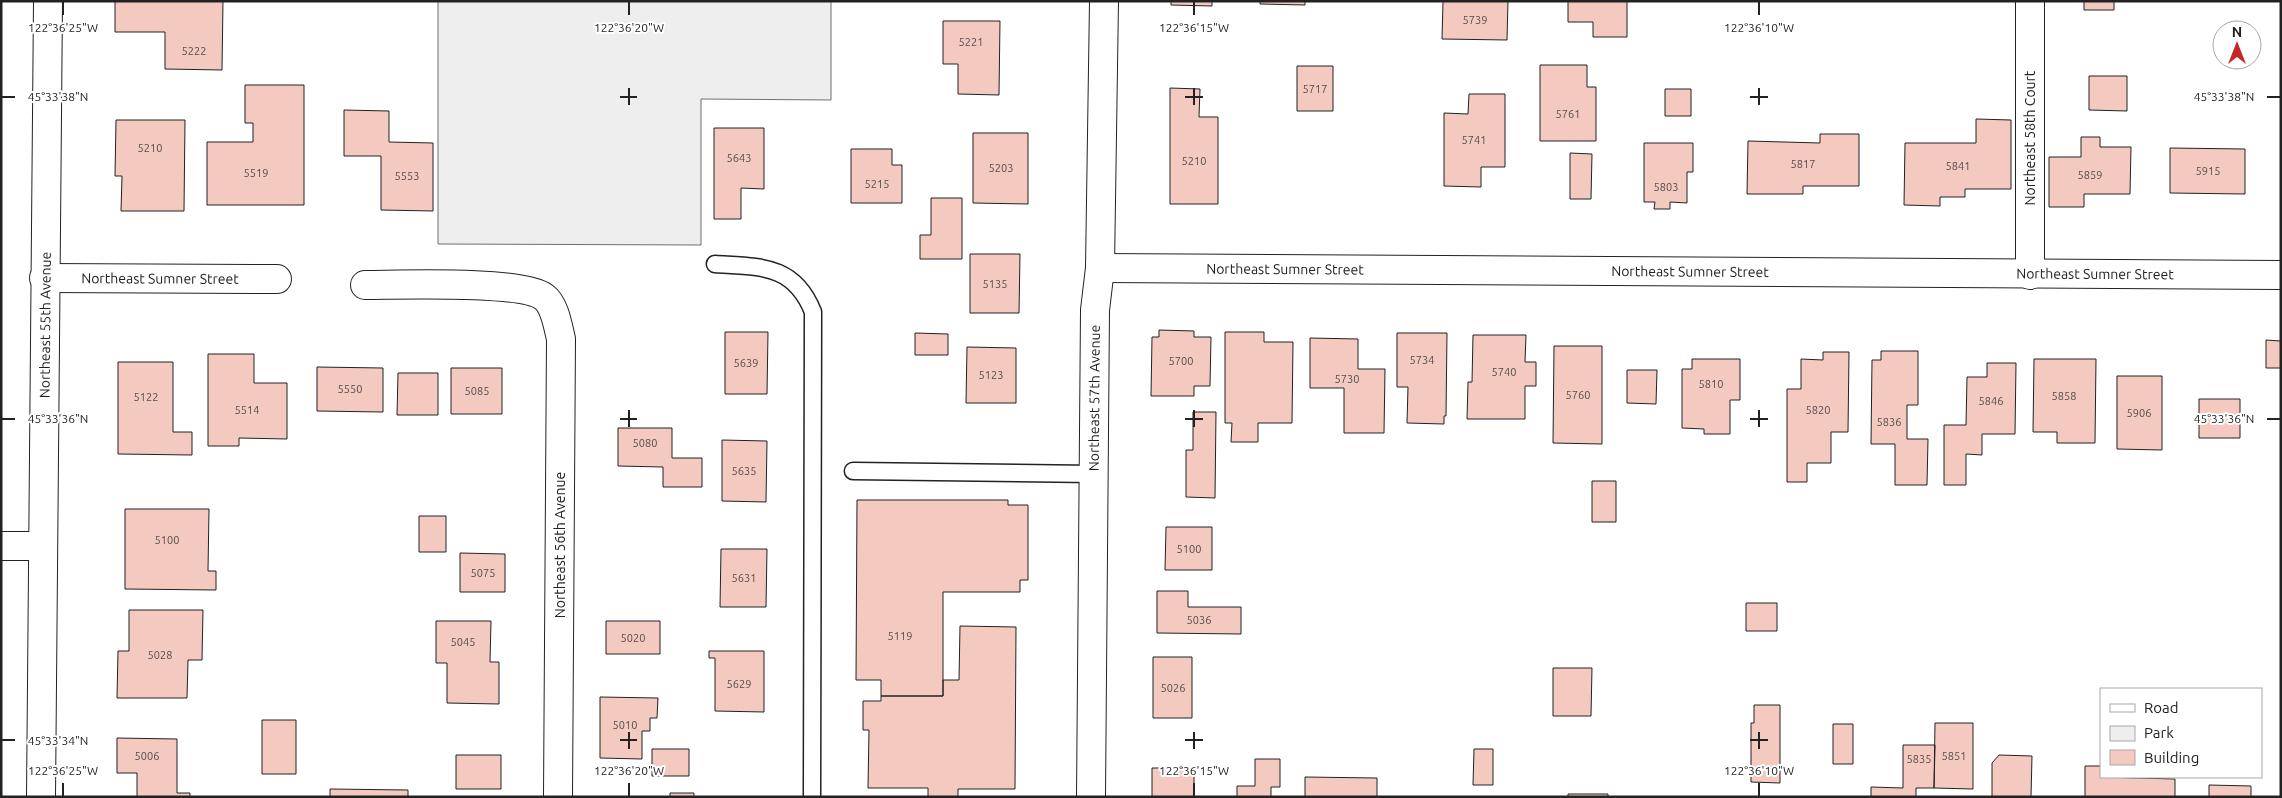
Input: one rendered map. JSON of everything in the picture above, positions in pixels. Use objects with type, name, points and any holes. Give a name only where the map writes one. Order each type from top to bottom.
[{"type":"street","name":"Northeast 55th Avenue","points":[[41,797],[44,278],[48,1]]},
{"type":"street","name":"Northeast 57th Avenue","points":[[1090,797],[1095,310],[1100,268],[1104,1]]},
{"type":"street","name":"Northeast 58th Court","points":[[2030,1],[2030,275]]},
{"type":"street","name":"Northeast Sumner Street","points":[[1100,268],[2281,276]]},
{"type":"street","name":"Northeast Sumner Street","points":[[44,278],[277,280]]},
{"type":"street","name":"Northeast 56th Avenue","points":[[365,285],[501,286],[525,290],[545,298],[554,314],[561,339],[558,797]]},
{"type":"street","points":[[1,546],[42,546]]},
{"type":"lane","points":[[716,264],[766,268],[790,278],[807,297],[813,312],[812,797]]},
{"type":"lane","points":[[853,471],[1094,474]]},
{"type":"green space","points":[[438,1],[831,1],[831,100],[701,99],[701,245],[438,244]]},
{"type":"building","points":[[115,1],[223,1],[222,70],[165,69],[165,32],[115,32]]},
{"type":"building","points":[[1171,1],[1212,1],[1212,6],[1171,5]]},
{"type":"building","points":[[1260,1],[1305,1],[1305,5],[1260,4]]},
{"type":"building","points":[[1443,1],[1508,1],[1507,40],[1442,39]]},
{"type":"building","points":[[1568,1],[1627,1],[1627,37],[1593,37],[1593,22],[1568,22]]},
{"type":"building","points":[[2084,1],[2114,1],[2114,10],[2084,10]]},
{"type":"building","points":[[943,21],[1000,21],[999,95],[958,94],[958,64],[943,64]]},
{"type":"building","points":[[1540,65],[1587,65],[1587,87],[1596,87],[1596,141],[1540,141]]},
{"type":"building","points":[[1297,66],[1333,66],[1333,111],[1297,111]]},
{"type":"building","points":[[2089,76],[2127,76],[2127,111],[2089,110]]},
{"type":"building","points":[[245,85],[304,85],[304,205],[207,205],[207,142],[253,142],[253,123],[245,123]]},
{"type":"building","points":[[1170,88],[1200,89],[1199,117],[1218,117],[1218,204],[1170,204]]},
{"type":"building","points":[[1665,89],[1691,89],[1691,116],[1665,116]]},
{"type":"building","points":[[1469,94],[1505,94],[1505,167],[1481,167],[1481,187],[1444,186],[1444,113],[1468,114]]},
{"type":"building","points":[[344,110],[389,111],[389,142],[433,143],[433,211],[381,210],[381,156],[344,156]]},
{"type":"building","points":[[1976,119],[2011,120],[2011,189],[1965,189],[1965,197],[1940,197],[1940,206],[1904,205],[1905,143],[1976,143]]},
{"type":"building","points":[[116,120],[185,120],[184,211],[121,211],[122,176],[115,176]]},
{"type":"building","points":[[714,128],[764,128],[764,189],[741,188],[741,219],[714,219]]},
{"type":"building","points":[[973,133],[1028,133],[1028,204],[973,203]]},
{"type":"building","points":[[1820,134],[1859,134],[1859,186],[1803,186],[1803,194],[1747,194],[1748,141],[1820,143]]},
{"type":"building","points":[[2081,137],[2100,137],[2100,147],[2131,147],[2130,194],[2084,194],[2084,207],[2049,207],[2049,157],[2081,157]]},
{"type":"building","points":[[1644,143],[1693,143],[1693,172],[1687,172],[1687,203],[1670,202],[1670,209],[1654,209],[1655,202],[1644,202]]},
{"type":"building","points":[[2170,148],[2245,149],[2245,194],[2170,193]]},
{"type":"building","points":[[851,149],[892,149],[892,165],[902,165],[902,203],[851,203]]},
{"type":"building","points":[[1570,153],[1592,154],[1591,199],[1570,199]]},
{"type":"building","points":[[931,198],[962,198],[962,259],[920,259],[920,235],[931,235]]},
{"type":"building","points":[[970,254],[1020,254],[1019,313],[970,313]]},
{"type":"building","points":[[1159,330],[1194,331],[1194,337],[1211,337],[1210,386],[1194,386],[1194,396],[1151,396],[1152,337],[1159,337]]},
{"type":"building","points":[[725,332],[768,332],[767,394],[725,394]]},
{"type":"building","points":[[1225,332],[1264,332],[1264,342],[1293,342],[1292,423],[1258,423],[1258,442],[1231,442],[1232,423],[1225,423]]},
{"type":"building","points":[[915,333],[948,334],[948,355],[915,355]]},
{"type":"building","points":[[1397,333],[1447,333],[1446,416],[1444,416],[1444,424],[1407,423],[1408,387],[1397,387]]},
{"type":"building","points":[[1473,335],[1526,335],[1525,362],[1536,362],[1536,386],[1525,386],[1525,419],[1467,419],[1468,382],[1472,382]]},
{"type":"building","points":[[1310,338],[1358,339],[1358,369],[1385,369],[1384,433],[1344,433],[1344,388],[1310,388]]},
{"type":"building","points":[[2266,340],[2281,341],[2281,368],[2266,368]]},
{"type":"building","points":[[1554,346],[1602,346],[1602,444],[1553,443]]},
{"type":"building","points":[[967,347],[1016,348],[1016,403],[966,403]]},
{"type":"building","points":[[1881,351],[1918,351],[1918,405],[1907,405],[1907,439],[1928,439],[1927,485],[1895,485],[1895,444],[1871,444],[1872,360],[1881,360]]},
{"type":"building","points":[[1823,352],[1849,352],[1848,432],[1831,432],[1831,463],[1807,463],[1807,482],[1787,482],[1787,389],[1801,389],[1801,359],[1823,360]]},
{"type":"building","points":[[208,354],[254,354],[254,383],[287,383],[287,439],[239,438],[239,446],[208,446]]},
{"type":"building","points":[[1692,359],[1740,359],[1740,400],[1730,400],[1730,434],[1704,434],[1704,429],[1682,428],[1682,369],[1692,369]]},
{"type":"building","points":[[2034,359],[2096,359],[2095,443],[2057,443],[2057,432],[2033,432]]},
{"type":"building","points":[[118,362],[173,362],[173,432],[192,432],[192,455],[118,454]]},
{"type":"building","points":[[1987,363],[2016,363],[2015,434],[1982,434],[1982,455],[1966,454],[1966,485],[1944,485],[1944,425],[1966,425],[1967,377],[1987,377]]},
{"type":"building","points":[[317,367],[383,368],[383,412],[317,411]]},
{"type":"building","points":[[451,368],[502,368],[502,414],[451,414]]},
{"type":"building","points":[[1627,370],[1657,370],[1656,404],[1627,403]]},
{"type":"building","points":[[398,373],[438,373],[438,415],[397,415]]},
{"type":"building","points":[[2117,376],[2162,376],[2162,450],[2117,449]]},
{"type":"building","points":[[2199,399],[2240,399],[2240,438],[2199,438]]},
{"type":"building","points":[[1193,412],[1216,412],[1215,498],[1186,497],[1186,450],[1193,450]]},
{"type":"building","points":[[618,428],[672,428],[672,458],[702,458],[702,487],[663,487],[663,467],[618,466]]},
{"type":"building","points":[[722,440],[767,441],[766,502],[722,501]]},
{"type":"building","points":[[1592,481],[1616,481],[1616,522],[1592,522]]},
{"type":"building","points":[[857,500],[1008,500],[1008,505],[1028,505],[1028,580],[1020,580],[1020,592],[943,592],[943,696],[881,696],[881,680],[856,680]]},
{"type":"building","points":[[125,509],[209,509],[208,571],[216,571],[216,590],[125,589]]},
{"type":"building","points":[[419,516],[446,516],[446,552],[419,552]]},
{"type":"building","points":[[1166,527],[1212,527],[1212,570],[1165,570]]},
{"type":"building","points":[[721,549],[767,549],[766,607],[720,607]]},
{"type":"building","points":[[460,553],[505,554],[505,592],[460,592]]},
{"type":"building","points":[[1157,591],[1188,591],[1188,607],[1241,607],[1241,634],[1157,633]]},
{"type":"building","points":[[1746,603],[1777,603],[1777,631],[1746,631]]},
{"type":"building","points":[[129,610],[203,610],[202,660],[188,660],[187,698],[117,698],[118,651],[129,651]]},
{"type":"building","points":[[436,621],[491,621],[490,662],[499,662],[499,704],[447,703],[447,663],[436,663]]},
{"type":"building","points":[[606,621],[660,621],[660,654],[606,654]]},
{"type":"building","points":[[960,626],[1016,627],[1015,789],[958,789],[958,797],[928,797],[928,788],[868,788],[869,730],[863,730],[863,701],[881,701],[881,696],[943,696],[943,680],[959,680]]},
{"type":"building","points":[[709,651],[764,651],[764,712],[715,711],[715,658],[709,658]]},
{"type":"building","points":[[1153,657],[1192,657],[1192,718],[1153,718]]},
{"type":"building","points":[[1553,668],[1592,668],[1591,716],[1553,716]]},
{"type":"building","points":[[600,697],[658,698],[657,718],[650,718],[650,731],[642,731],[642,759],[600,758]]},
{"type":"building","points":[[1754,705],[1780,705],[1780,783],[1751,782],[1751,723],[1754,723]]},
{"type":"building","points":[[262,720],[296,720],[296,774],[262,774]]},
{"type":"building","points":[[1935,723],[1973,723],[1973,789],[1934,788]]},
{"type":"building","points":[[1833,724],[1853,724],[1853,764],[1833,764]]},
{"type":"building","points":[[117,738],[177,739],[177,793],[190,793],[190,797],[137,797],[137,773],[117,773]]},
{"type":"building","points":[[1903,745],[1935,745],[1934,788],[1916,788],[1916,797],[1871,797],[1871,787],[1903,788]]},
{"type":"building","points":[[652,749],[689,749],[689,776],[652,776]]},
{"type":"building","points":[[1474,749],[1493,749],[1493,785],[1473,785]]},
{"type":"building","points":[[456,755],[501,755],[501,789],[456,789]]},
{"type":"building","points":[[1999,755],[2032,756],[2031,797],[1992,797],[1992,763]]},
{"type":"building","points":[[1255,759],[1280,759],[1280,787],[1271,787],[1271,797],[1237,797],[1237,786],[1255,786]]},
{"type":"building","points":[[2085,766],[2100,766],[2100,778],[2175,779],[2175,797],[2085,797]]},
{"type":"building","points":[[1152,768],[1194,768],[1194,797],[1152,797]]},
{"type":"building","points":[[1305,777],[1377,778],[1377,797],[1305,797]]},
{"type":"building","points":[[2209,785],[2251,786],[2251,797],[2209,797]]},
{"type":"building","points":[[330,789],[408,790],[408,797],[330,797]]},
{"type":"building","points":[[670,793],[694,793],[694,797],[670,797]]},
{"type":"building","points":[[1568,794],[1608,794],[1608,797],[1568,797]]}]
